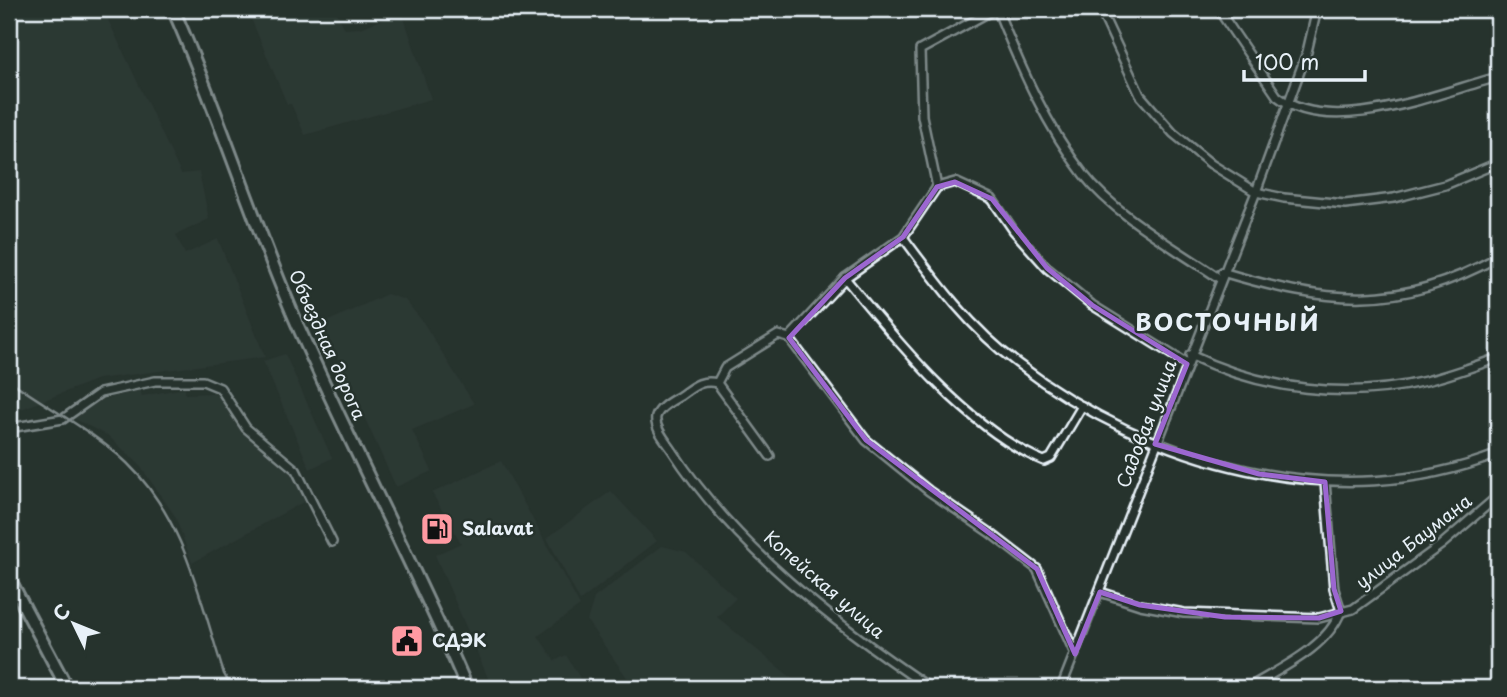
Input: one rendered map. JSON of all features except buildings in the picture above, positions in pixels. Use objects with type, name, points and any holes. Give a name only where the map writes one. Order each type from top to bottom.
[{"type":"main road","name":"Объездная дорога","points":[[173,9],[255,222],[329,397],[417,574],[467,688]]},
{"type":"main road","points":[[9,578],[67,688]]},
{"type":"street","points":[[937,187],[922,116],[920,50],[996,9],[1039,101],[1085,176],[1130,216],[1221,276],[1307,294],[1349,298],[1426,289],[1466,274],[1498,257]]},
{"type":"street","points":[[1100,9],[1140,95],[1173,133],[1211,164],[1256,191],[1283,198],[1345,204],[1394,198],[1445,185],[1495,163],[1498,176]]},
{"type":"street","points":[[1218,9],[1277,96],[1287,104],[1320,111],[1362,113],[1422,100],[1498,78]]},
{"type":"street","name":"Садовая улица","points":[[1061,688],[1256,191],[1307,52],[1318,10]]},
{"type":"street","points":[[789,338],[845,278],[903,237],[937,187],[955,182],[992,199],[1014,231],[1047,268],[1091,305],[1187,364]]},
{"type":"street","points":[[903,237],[943,291],[986,337],[1017,364],[1082,406],[1155,444],[1259,474],[1325,482],[1391,480],[1440,473],[1498,454]]},
{"type":"street","points":[[845,278],[898,343],[973,415],[1034,457],[1044,461],[1051,458],[1082,406]]},
{"type":"street","points":[[770,456],[718,383],[724,368],[778,335],[789,338],[866,440],[929,491],[1037,569],[1076,654]]},
{"type":"street","points":[[1190,355],[1219,369],[1277,386],[1327,390],[1376,390],[1427,381],[1498,358]]},
{"type":"street","name":"Копейская улица","points":[[718,383],[706,380],[697,384],[660,410],[655,419],[683,467],[772,565],[876,652],[930,688]]},
{"type":"street","points":[[9,428],[64,419],[100,393],[155,381],[203,381],[220,388],[246,428],[296,470],[332,542]]},
{"type":"street","points":[[1248,688],[1293,662],[1334,629],[1341,611],[1334,589],[1325,482]]},
{"type":"street","name":"улица Баумана","points":[[1100,592],[1140,605],[1225,617],[1318,618],[1353,609],[1441,545],[1498,496]]},
{"type":"highlighted area","points":[[955,182],[992,199],[1047,268],[1092,305],[1187,364],[1155,444],[1259,474],[1325,482],[1334,589],[1341,611],[1319,618],[1225,617],[1140,605],[1100,592],[1075,654],[1037,569],[866,440],[789,338],[845,278],[903,237],[937,187]]},
{"type":"shaded area","points":[[9,9],[103,9],[181,174],[199,172],[209,219],[176,235],[185,254],[218,239],[265,357],[98,379],[9,414]]},
{"type":"shaded area","points":[[247,9],[335,9],[345,29],[360,28],[402,12],[431,99],[305,135],[291,104],[287,104]]},
{"type":"shaded area","points":[[387,294],[405,300],[423,322],[474,404],[412,430],[432,471],[396,487],[322,324]]},
{"type":"shaded area","points":[[285,354],[332,458],[310,469],[263,361]]},
{"type":"shaded area","points":[[185,388],[185,394],[217,393],[236,422],[284,464],[307,500],[192,563],[175,516],[138,463],[108,436],[73,418],[90,403],[140,390],[142,396]]},
{"type":"shaded area","points":[[501,461],[580,606],[538,636],[555,661],[566,655],[586,688],[488,688],[488,678],[435,555],[461,543],[432,493]]},
{"type":"shaded area","points":[[611,491],[657,541],[580,601],[547,538]]},
{"type":"shaded area","points":[[662,546],[686,552],[736,598],[717,617],[804,688],[624,688],[628,679],[587,621],[594,598]]},
{"type":"railway","points":[[9,380],[101,441],[147,485],[177,535],[198,589],[224,674],[232,688]]},
{"type":"place","name":"Salavat","points":[[437,529]]},
{"type":"place","name":"СДЭК","points":[[407,641]]},
{"type":"district","name":"ВОСТОЧНЫЙ","points":[[1228,323]]}]
